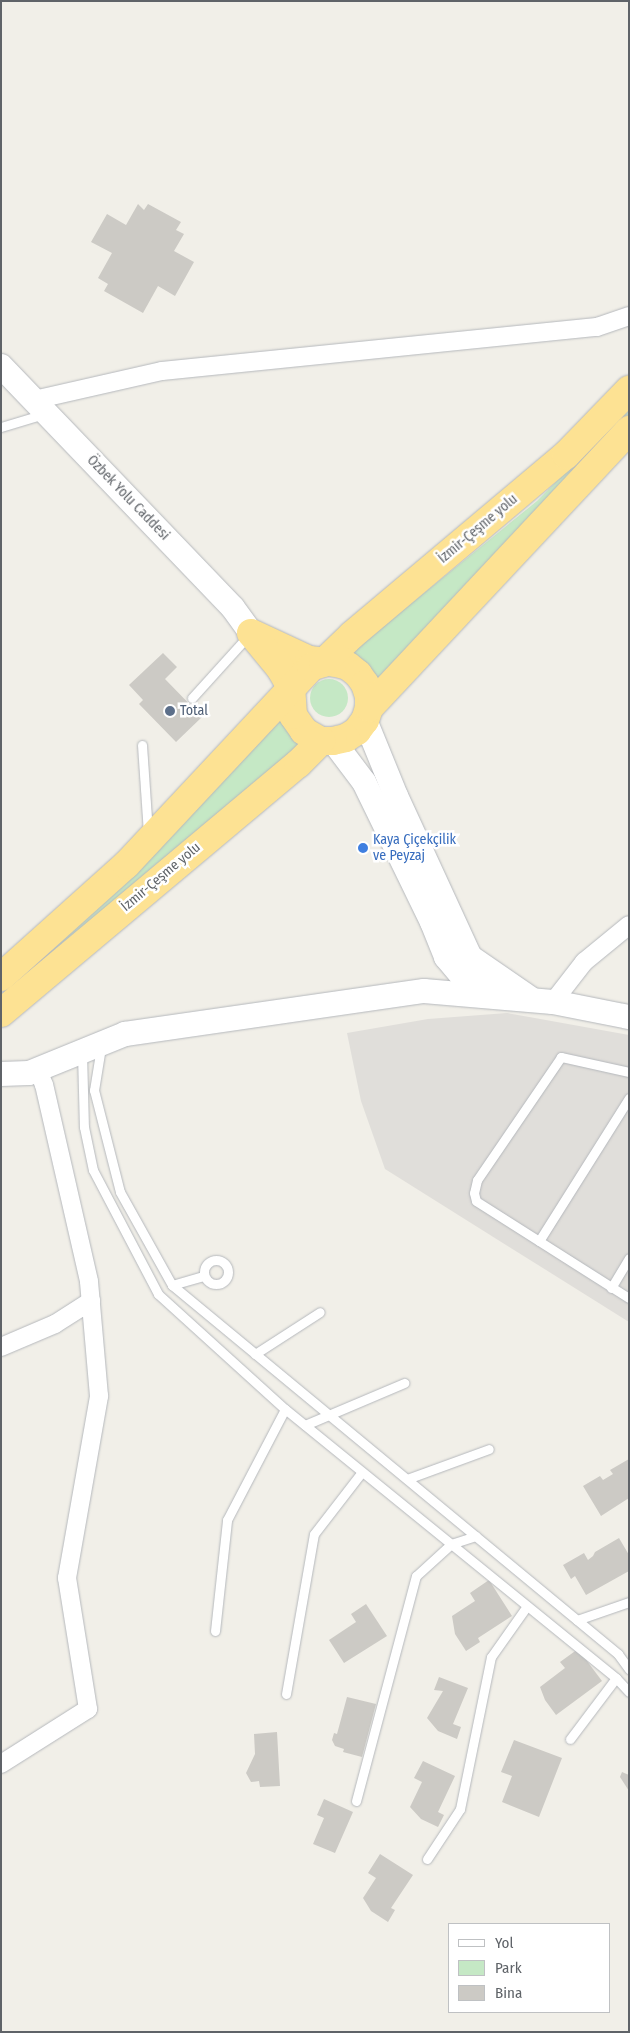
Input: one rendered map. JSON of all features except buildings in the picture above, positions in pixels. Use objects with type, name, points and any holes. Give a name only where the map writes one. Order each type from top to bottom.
[{"type":"highway","name":"İzmir-Çeşme yolu","points":[[323,663],[352,635],[566,455],[629,390]]},
{"type":"highway","points":[[251,633],[280,668],[291,687],[290,705],[297,724],[304,732],[327,741],[346,738],[357,731],[367,714],[629,430]]},
{"type":"highway","points":[[251,633],[309,660],[348,666],[358,674],[365,684],[369,696],[367,714]]},
{"type":"highway","points":[[1,977],[126,865],[271,712],[291,687],[311,667],[323,663]]},
{"type":"highway","name":"İzmir-Çeşme yolu","points":[[1,1013],[327,741]]},
{"type":"main road","name":"Özbek Yolu Caddesi","points":[[1,366],[233,608],[251,633]]},
{"type":"main road","points":[[367,714],[396,796],[470,957],[543,1001]]},
{"type":"main road","points":[[327,741],[364,782],[432,922],[446,957],[465,980],[490,990],[629,1017]]},
{"type":"main road","points":[[1,1074],[29,1073],[125,1034],[424,990],[543,1001]]},
{"type":"street","points":[[40,406],[162,371],[597,327],[629,316]]},
{"type":"street","points":[[543,1001],[584,962],[629,925]]},
{"type":"street","points":[[1,1764],[88,1709],[67,1578],[99,1396],[90,1281],[44,1084],[38,1070]]},
{"type":"street","points":[[1,1347],[55,1324],[91,1301]]},
{"type":"lane","points":[[1,427],[40,406]]},
{"type":"lane","points":[[192,698],[251,633]]},
{"type":"lane","points":[[142,745],[149,840]]},
{"type":"lane","points":[[92,1048],[94,1090],[120,1192],[172,1285],[618,1654],[629,1669]]},
{"type":"lane","points":[[92,1048],[84,1127],[93,1170],[158,1294],[285,1409],[616,1678],[629,1692]]},
{"type":"lane","points":[[629,1072],[561,1057],[477,1180],[474,1194],[476,1201],[629,1298]]},
{"type":"lane","points":[[539,1241],[629,1098]]},
{"type":"lane","points":[[611,1288],[629,1258]]},
{"type":"lane","points":[[172,1285],[204,1276]]},
{"type":"lane","points":[[255,1354],[320,1312]]},
{"type":"lane","points":[[305,1425],[404,1383]]},
{"type":"lane","points":[[215,1631],[227,1520],[285,1409]]},
{"type":"lane","points":[[406,1479],[488,1449]]},
{"type":"lane","points":[[286,1694],[314,1534],[362,1472]]},
{"type":"lane","points":[[356,1801],[416,1576],[451,1544],[476,1536]]},
{"type":"lane","points":[[577,1620],[629,1602]]},
{"type":"lane","points":[[427,1860],[460,1809],[490,1657],[527,1606]]},
{"type":"lane","points":[[570,1739],[616,1678]]},
{"type":"shaded area","points":[[507,1013],[629,1035],[629,1322],[385,1169],[361,1101],[347,1033],[428,1019]]},
{"type":"green space","points":[[629,408],[629,416],[375,681],[349,654],[537,501]]},
{"type":"green space","points":[[329,679],[343,684],[348,698],[343,712],[329,717],[315,712],[310,698],[315,684]]},
{"type":"green space","points":[[283,718],[306,742],[1,1002],[1,994],[102,904]]},
{"type":"place","name":"Total","points":[[170,711]]},
{"type":"place","name":"Kaya Çiçekçilik ve Peyzaj","points":[[363,848]]}]
